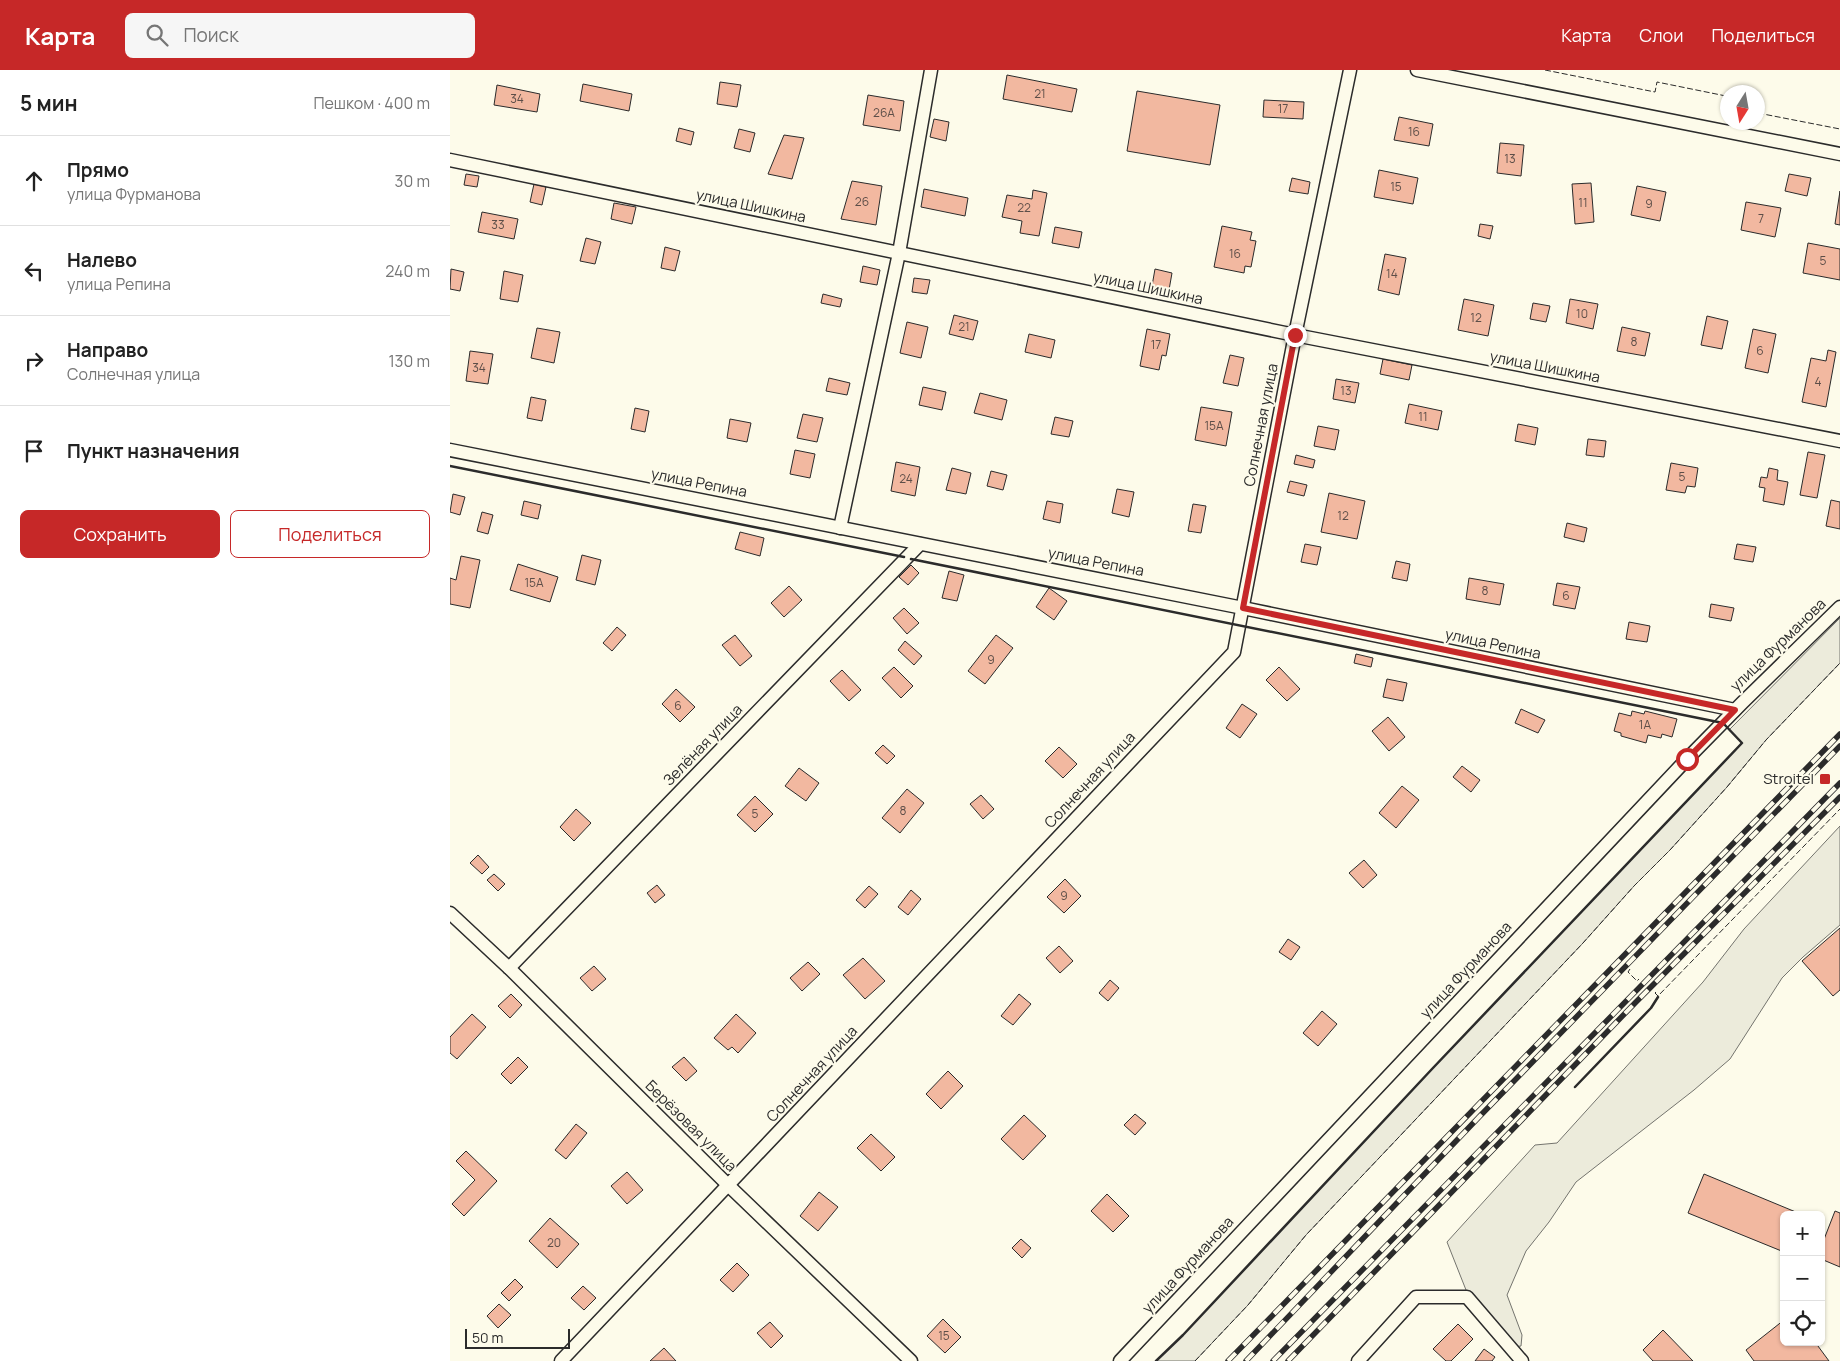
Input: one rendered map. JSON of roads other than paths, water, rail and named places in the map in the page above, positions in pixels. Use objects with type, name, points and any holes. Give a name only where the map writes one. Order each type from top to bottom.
[{"type":"street","points":[[840,528],[900,253],[931,70]]},
{"type":"street","name":"Солнечная улица","points":[[561,1361],[1234,652],[1295,335],[1350,70]]},
{"type":"street","points":[[1417,70],[1840,154]]},
{"type":"street","name":"улица Шишкина","points":[[450,160],[1295,335],[1840,441]]},
{"type":"street","name":"улица Репина","points":[[450,450],[1243,608],[1735,710]]},
{"type":"street","name":"Зелёная улица","points":[[509,968],[920,544]]},
{"type":"street","name":"улица Фурманова","points":[[1120,1361],[1673,774],[1840,607]]},
{"type":"street","name":"Берёзовая улица","points":[[450,912],[509,968],[728,1186],[911,1361]]},
{"type":"street","points":[[1358,1361],[1416,1297],[1467,1298],[1522,1361]]},
{"type":"railway","points":[[1228,1361],[1840,734]]},
{"type":"railway","points":[[1246,1361],[1479,1117],[1840,746]]},
{"type":"railway","points":[[1273,1361],[1840,783]]},
{"type":"railway","points":[[1288,1361],[1636,1002],[1840,797]]},
{"type":"place","name":"Stroitel","points":[[1825,779]]}]
